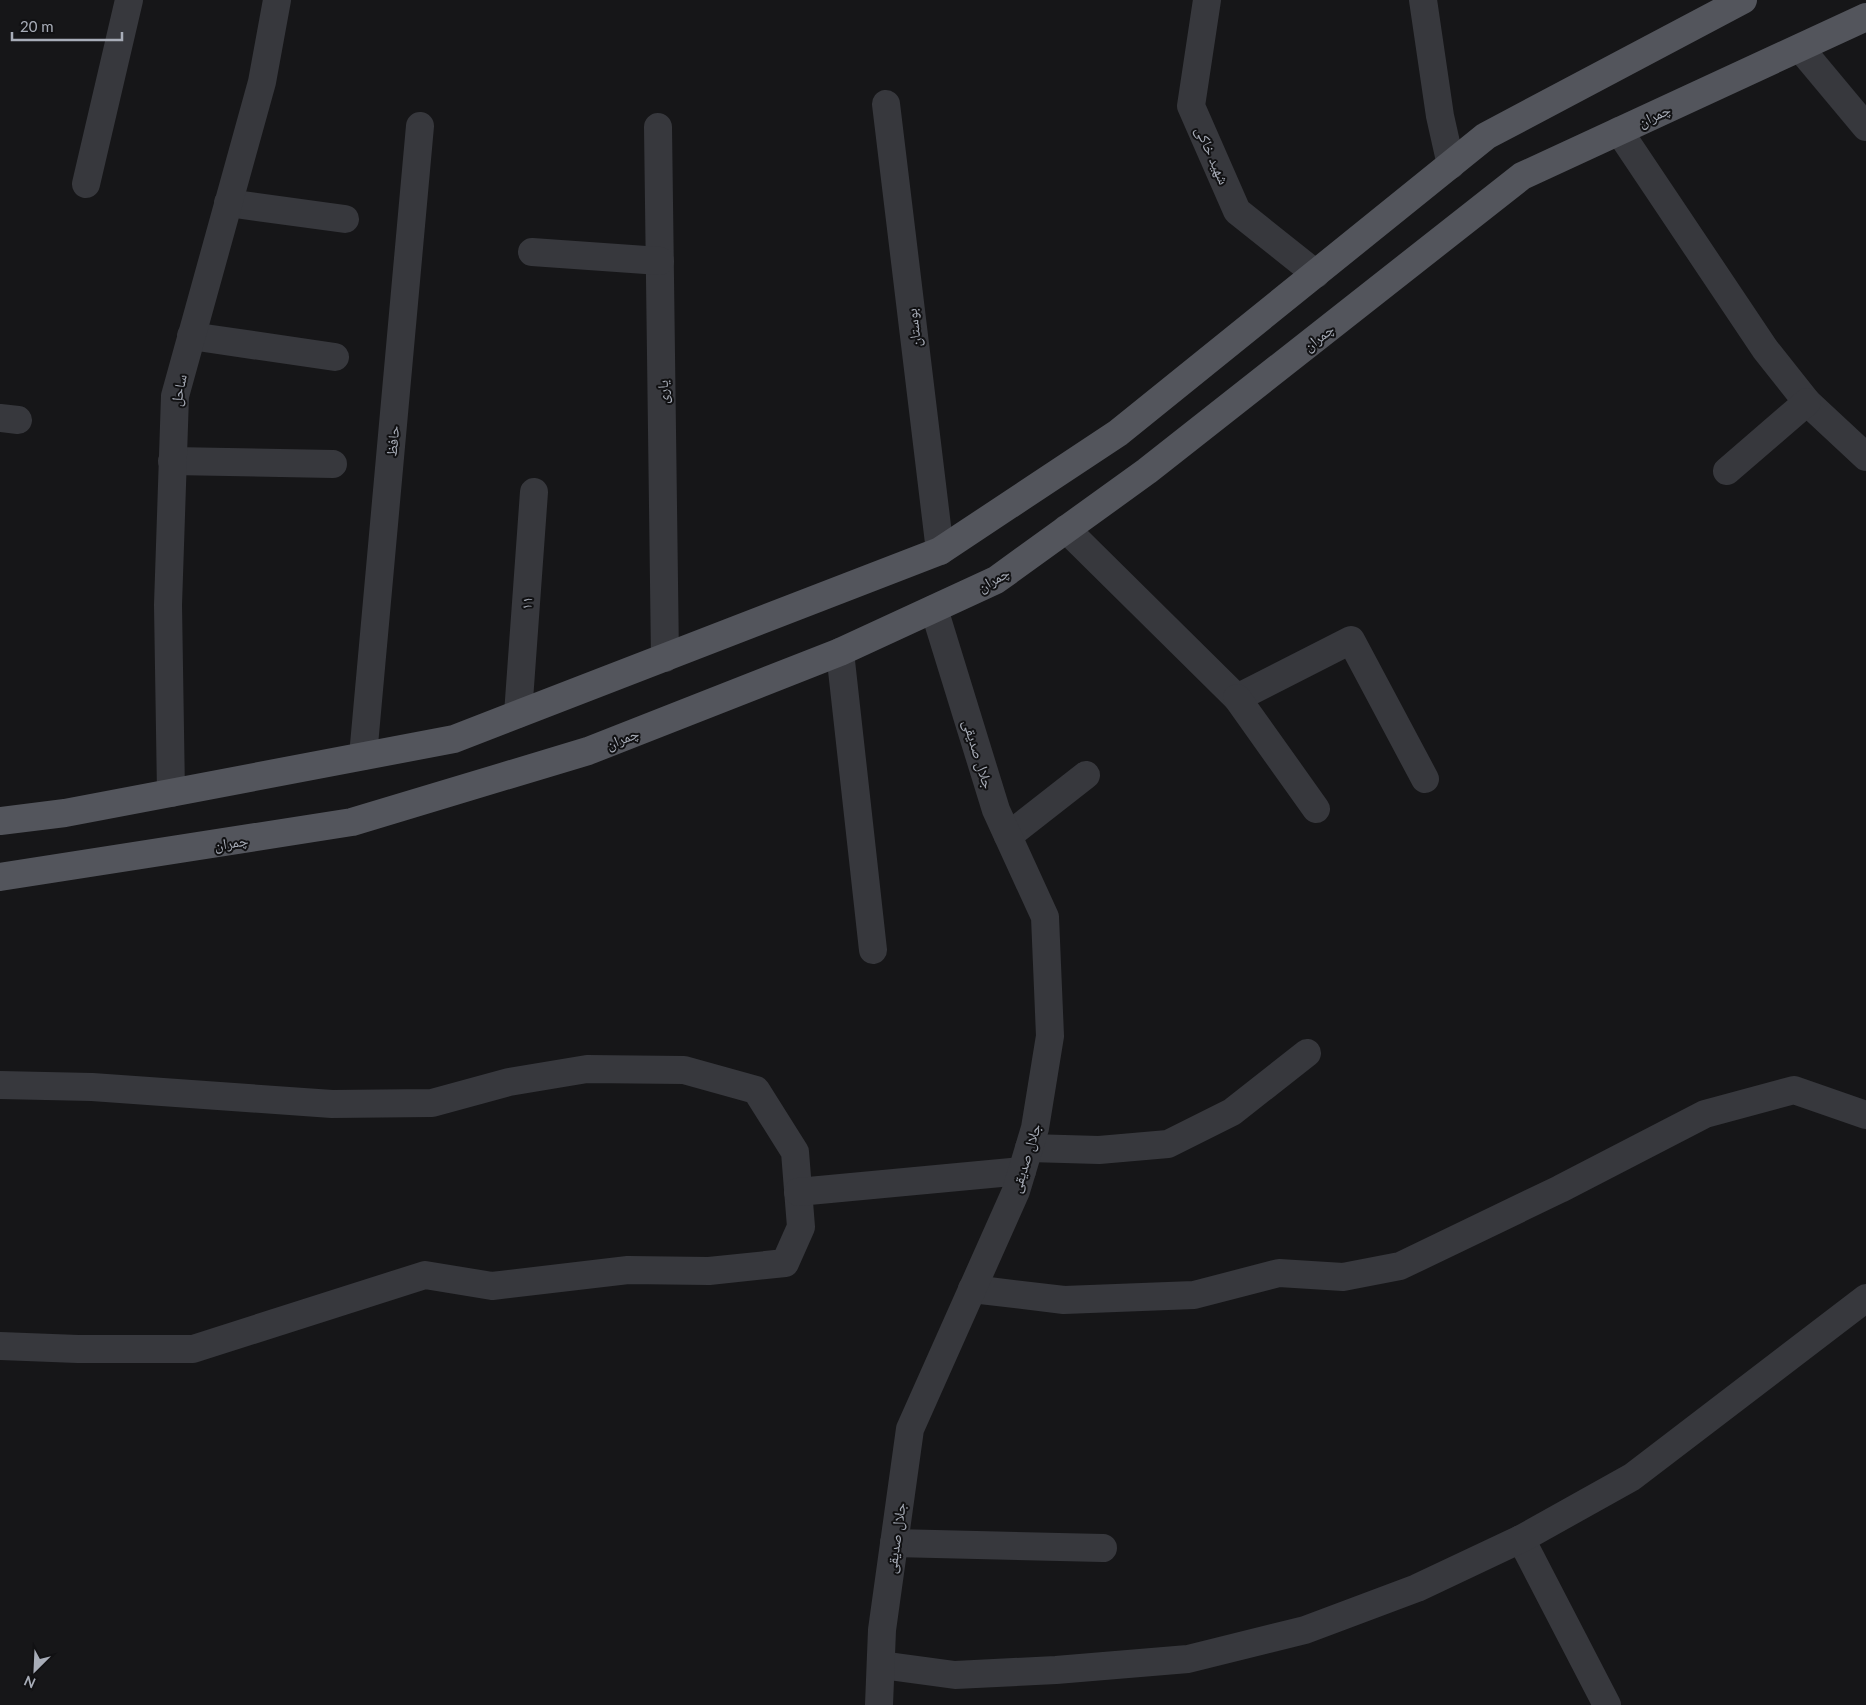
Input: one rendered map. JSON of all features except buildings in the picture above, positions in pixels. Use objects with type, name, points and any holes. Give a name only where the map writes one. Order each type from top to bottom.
[{"type":"main road","points":[[0,821],[65,813],[454,739],[940,551],[1118,433],[1486,136],[1744,0]]},
{"type":"main road","name":"چمران","points":[[0,877],[352,822],[588,751],[840,652],[996,580],[1146,471],[1522,176],[1866,18]]},
{"type":"street","points":[[86,184],[129,0]]},
{"type":"street","name":"ساحل","points":[[171,793],[168,605],[174,396],[262,82],[277,0]]},
{"type":"street","name":"شهید خاکی","points":[[1207,0],[1191,106],[1238,211],[1316,274]]},
{"type":"street","points":[[1423,0],[1440,116],[1451,164]]},
{"type":"street","points":[[1800,48],[1866,127]]},
{"type":"street","name":"بوستان","points":[[886,104],[940,551]]},
{"type":"street","name":"حافظ","points":[[363,756],[420,126]]},
{"type":"street","name":"یاری","points":[[658,127],[665,658]]},
{"type":"street","points":[[1619,131],[1765,349],[1807,402],[1866,457]]},
{"type":"street","points":[[228,203],[345,219]]},
{"type":"street","points":[[532,252],[660,261]]},
{"type":"street","points":[[191,336],[335,357]]},
{"type":"street","points":[[1727,471],[1807,402]]},
{"type":"street","points":[[172,461],[333,464]]},
{"type":"street","name":"۱۱","points":[[518,714],[534,492]]},
{"type":"street","points":[[1066,529],[1237,698],[1316,808]]},
{"type":"street","name":"جلال صدیقی","points":[[879,1705],[882,1630],[910,1429],[1016,1191],[1036,1128],[1050,1036],[1045,917],[996,810],[934,608]]},
{"type":"street","points":[[1237,698],[1351,640],[1425,779]]},
{"type":"street","points":[[840,652],[873,950]]},
{"type":"street","points":[[1008,836],[1086,775]]},
{"type":"street","points":[[798,1192],[1099,1150],[1168,1144],[1232,1112],[1307,1053]]},
{"type":"street","points":[[0,1085],[92,1087],[332,1104],[432,1103],[509,1082],[587,1069],[684,1070],[756,1090],[795,1152],[801,1227],[785,1263],[709,1271],[628,1270],[492,1286],[425,1275],[193,1349],[78,1349],[0,1346]]},
{"type":"street","points":[[972,1289],[1074,1300],[1194,1295],[1279,1273],[1344,1277],[1362,1274],[1400,1266],[1560,1189],[1705,1114],[1794,1090],[1866,1115]]},
{"type":"street","points":[[881,1665],[955,1675],[1056,1670],[1188,1659],[1305,1630],[1417,1588],[1521,1539],[1632,1477],[1866,1298]]},
{"type":"street","points":[[1521,1539],[1607,1705]]},
{"type":"street","points":[[894,1543],[1103,1548]]}]
